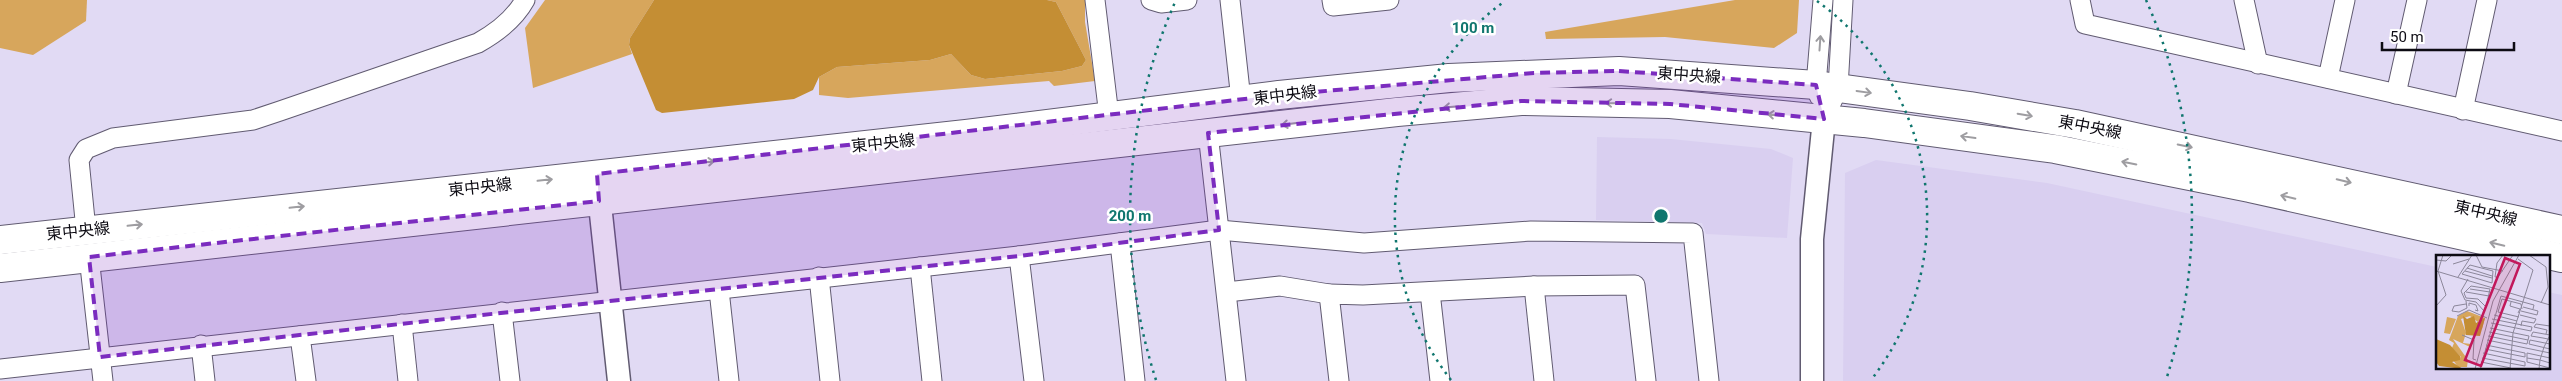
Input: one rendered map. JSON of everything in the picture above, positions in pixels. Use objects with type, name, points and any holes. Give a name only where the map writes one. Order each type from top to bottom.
[{"type":"highway","name":"東中央線","points":[[0,240],[966,134],[1242,100],[1449,78],[1600,71],[1711,76],[1827,87],[1970,106],[2075,124],[2562,230]]},
{"type":"highway","name":"東中央線","points":[[0,268],[1397,112],[1521,102],[1670,104],[1824,119],[2055,149],[2250,188],[2549,255]]},
{"type":"street","points":[[86,230],[79,160],[86,149],[112,138],[253,120],[280,111],[478,42],[493,35],[521,8],[525,0]]},
{"type":"street","points":[[1095,0],[1109,116]]},
{"type":"street","points":[[1151,0],[1161,3],[1187,0]]},
{"type":"street","points":[[1230,0],[1242,100]]},
{"type":"street","points":[[1332,0],[1333,6],[1389,0]]},
{"type":"street","points":[[1823,0],[1827,87]]},
{"type":"street","points":[[1812,381],[1812,239],[1827,87],[1844,0]]},
{"type":"street","points":[[2080,0],[2085,24],[2562,131]]},
{"type":"street","points":[[2244,0],[2258,64]]},
{"type":"street","points":[[2328,78],[2345,0]]},
{"type":"street","points":[[2396,94],[2416,0]]},
{"type":"street","points":[[2463,110],[2487,0]]},
{"type":"street","points":[[1208,133],[1236,381]]},
{"type":"street","points":[[597,174],[619,381]]},
{"type":"street","points":[[0,369],[201,345],[300,336],[502,312],[1019,256],[1219,230],[1364,243],[1531,231],[1693,233],[1709,381]]},
{"type":"street","points":[[1120,243],[1135,381]]},
{"type":"street","points":[[1019,256],[1034,381]]},
{"type":"street","points":[[89,257],[103,381]]},
{"type":"street","points":[[920,267],[932,381]]},
{"type":"street","points":[[820,277],[830,381]]},
{"type":"street","points":[[1227,292],[1280,286],[1329,294],[1363,296],[1534,286],[1635,285],[1646,381]]},
{"type":"street","points":[[1534,286],[1544,381]]},
{"type":"street","points":[[719,290],[729,381]]},
{"type":"street","points":[[1430,292],[1440,381]]},
{"type":"street","points":[[1329,294],[1339,381]]},
{"type":"street","points":[[502,312],[510,381]]},
{"type":"street","points":[[402,324],[408,381]]},
{"type":"street","points":[[300,336],[306,381]]},
{"type":"street","points":[[201,345],[205,381]]},
{"type":"highlighted area","points":[[1619,71],[1816,85],[1824,119],[1670,104],[1521,101],[1208,133],[1219,230],[1019,256],[100,357],[89,257],[599,201],[597,174],[1279,95],[1534,73]]},
{"type":"shaded area","points":[[0,0],[87,0],[86,21],[33,55],[0,48]]},
{"type":"shaded area","points":[[545,0],[654,0],[630,38],[629,45],[632,54],[533,88],[525,28]]},
{"type":"shaded area","points":[[654,0],[1047,0],[1056,2],[1086,60],[1082,66],[1062,71],[985,79],[971,75],[951,54],[930,60],[837,67],[819,77],[813,90],[794,99],[662,113],[656,110],[629,45],[630,38]]},
{"type":"shaded area","points":[[1047,0],[1085,0],[1085,22],[1095,81],[1054,86],[1049,81],[848,98],[819,95],[819,77],[837,67],[930,60],[951,54],[971,75],[985,79],[1062,71],[1082,66],[1086,60],[1056,2]]},
{"type":"shaded area","points":[[1735,0],[1799,0],[1797,33],[1774,48],[1665,37],[1546,39],[1545,32]]},
{"type":"shaded area","points":[[1597,137],[1671,139],[1771,149],[1793,158],[1787,238],[1706,234],[1702,223],[1596,220]]},
{"type":"shaded area","points":[[1876,160],[2047,183],[2436,267],[2436,368],[2550,368],[2550,292],[2562,295],[2562,381],[1843,381],[1845,173]]}]
